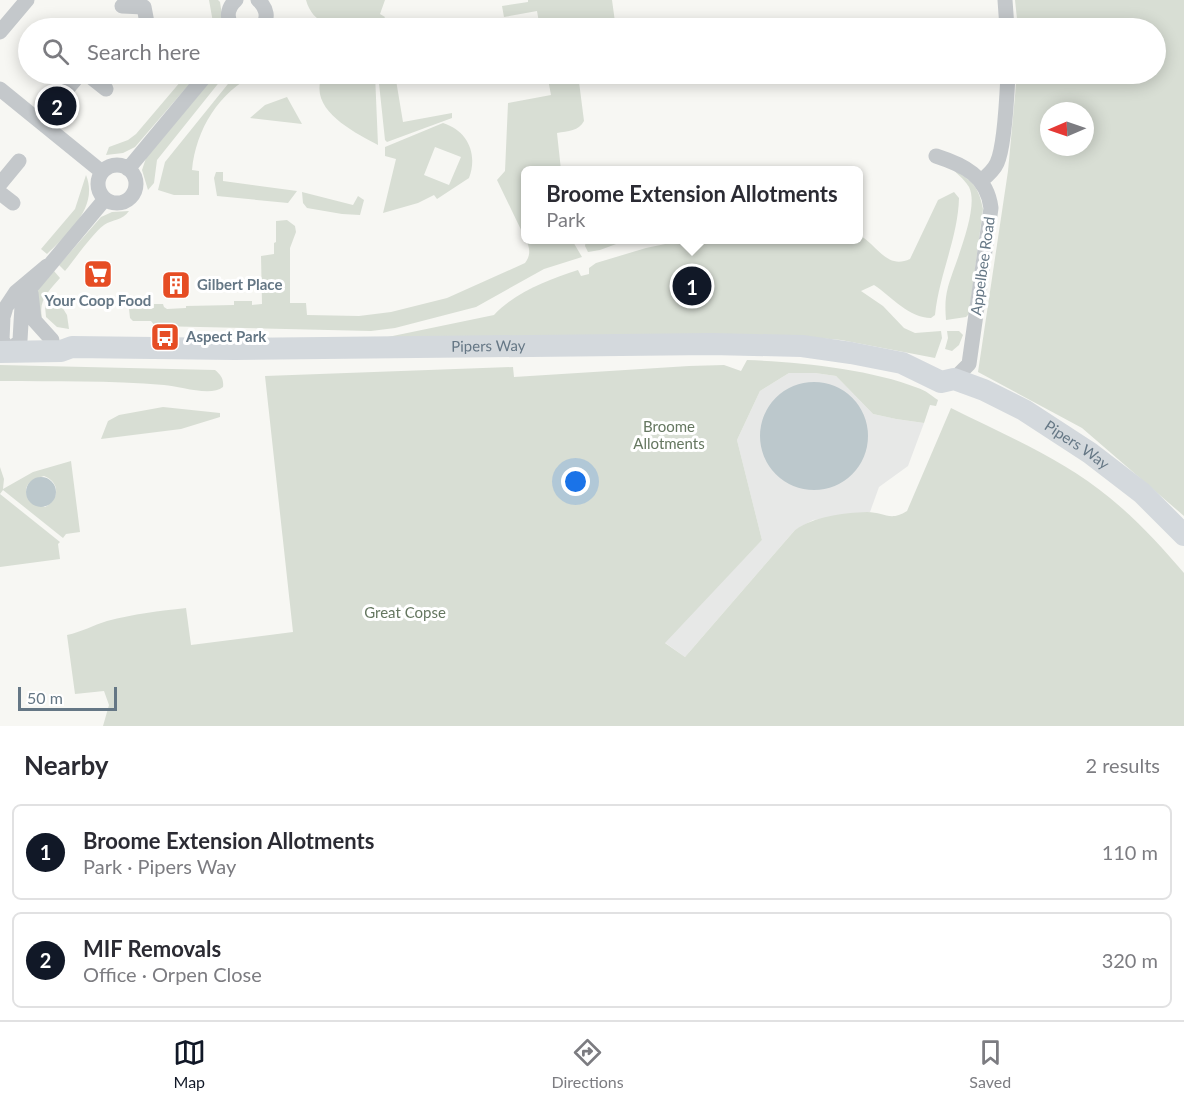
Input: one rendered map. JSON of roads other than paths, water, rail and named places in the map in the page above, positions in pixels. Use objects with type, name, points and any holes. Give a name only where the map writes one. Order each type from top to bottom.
[{"type":"main road","name":"Pipers Way","points":[[6,345],[61,351],[62,344],[235,349],[780,345],[832,350],[902,363],[912,362],[945,369],[954,379],[984,390],[1017,407],[1074,442],[1135,487],[1184,535]]},
{"type":"street","points":[[0,32],[27,0]]},
{"type":"street","points":[[259,0],[267,15],[266,18]]},
{"type":"street","points":[[1005,0],[1006,18]]},
{"type":"street","points":[[228,18],[233,1]]},
{"type":"street","points":[[122,6],[147,4]]},
{"type":"street","points":[[40,121],[71,84]]},
{"type":"street","points":[[100,84],[106,89]]},
{"type":"street","points":[[128,169],[199,84]]},
{"type":"street","points":[[936,156],[965,167],[981,181],[995,167],[999,160],[1007,84]]},
{"type":"street","points":[[2,95],[40,121],[102,172]]},
{"type":"street","points":[[0,184],[19,161]]},
{"type":"street","points":[[112,166],[123,166],[128,169],[136,184],[133,194],[128,199],[116,203],[105,199],[98,183],[102,172],[112,166]]},
{"type":"street","name":"Appelbee Road","points":[[954,379],[969,364],[991,208],[981,181]]},
{"type":"street","points":[[0,192],[13,203]]},
{"type":"street","points":[[6,345],[23,301],[31,287],[105,199]]},
{"type":"street","points":[[6,345],[2,314],[8,302],[16,292],[47,266]]},
{"type":"street","points":[[31,287],[34,320],[62,344]]},
{"type":"place","name":"MIF Removals","points":[[57,106]]},
{"type":"place","name":"Your Coop Food","points":[[98,274]]},
{"type":"place","name":"Gilbert Place","points":[[176,285]]},
{"type":"place","name":"Broome Extension Allotments","points":[[692,286]]},
{"type":"place","name":"Aspect Park","points":[[165,337]]},
{"type":"park label","name":"Broome Allotments","points":[[669,436]]},
{"type":"park label","name":"Great Copse","points":[[405,613]]}]
